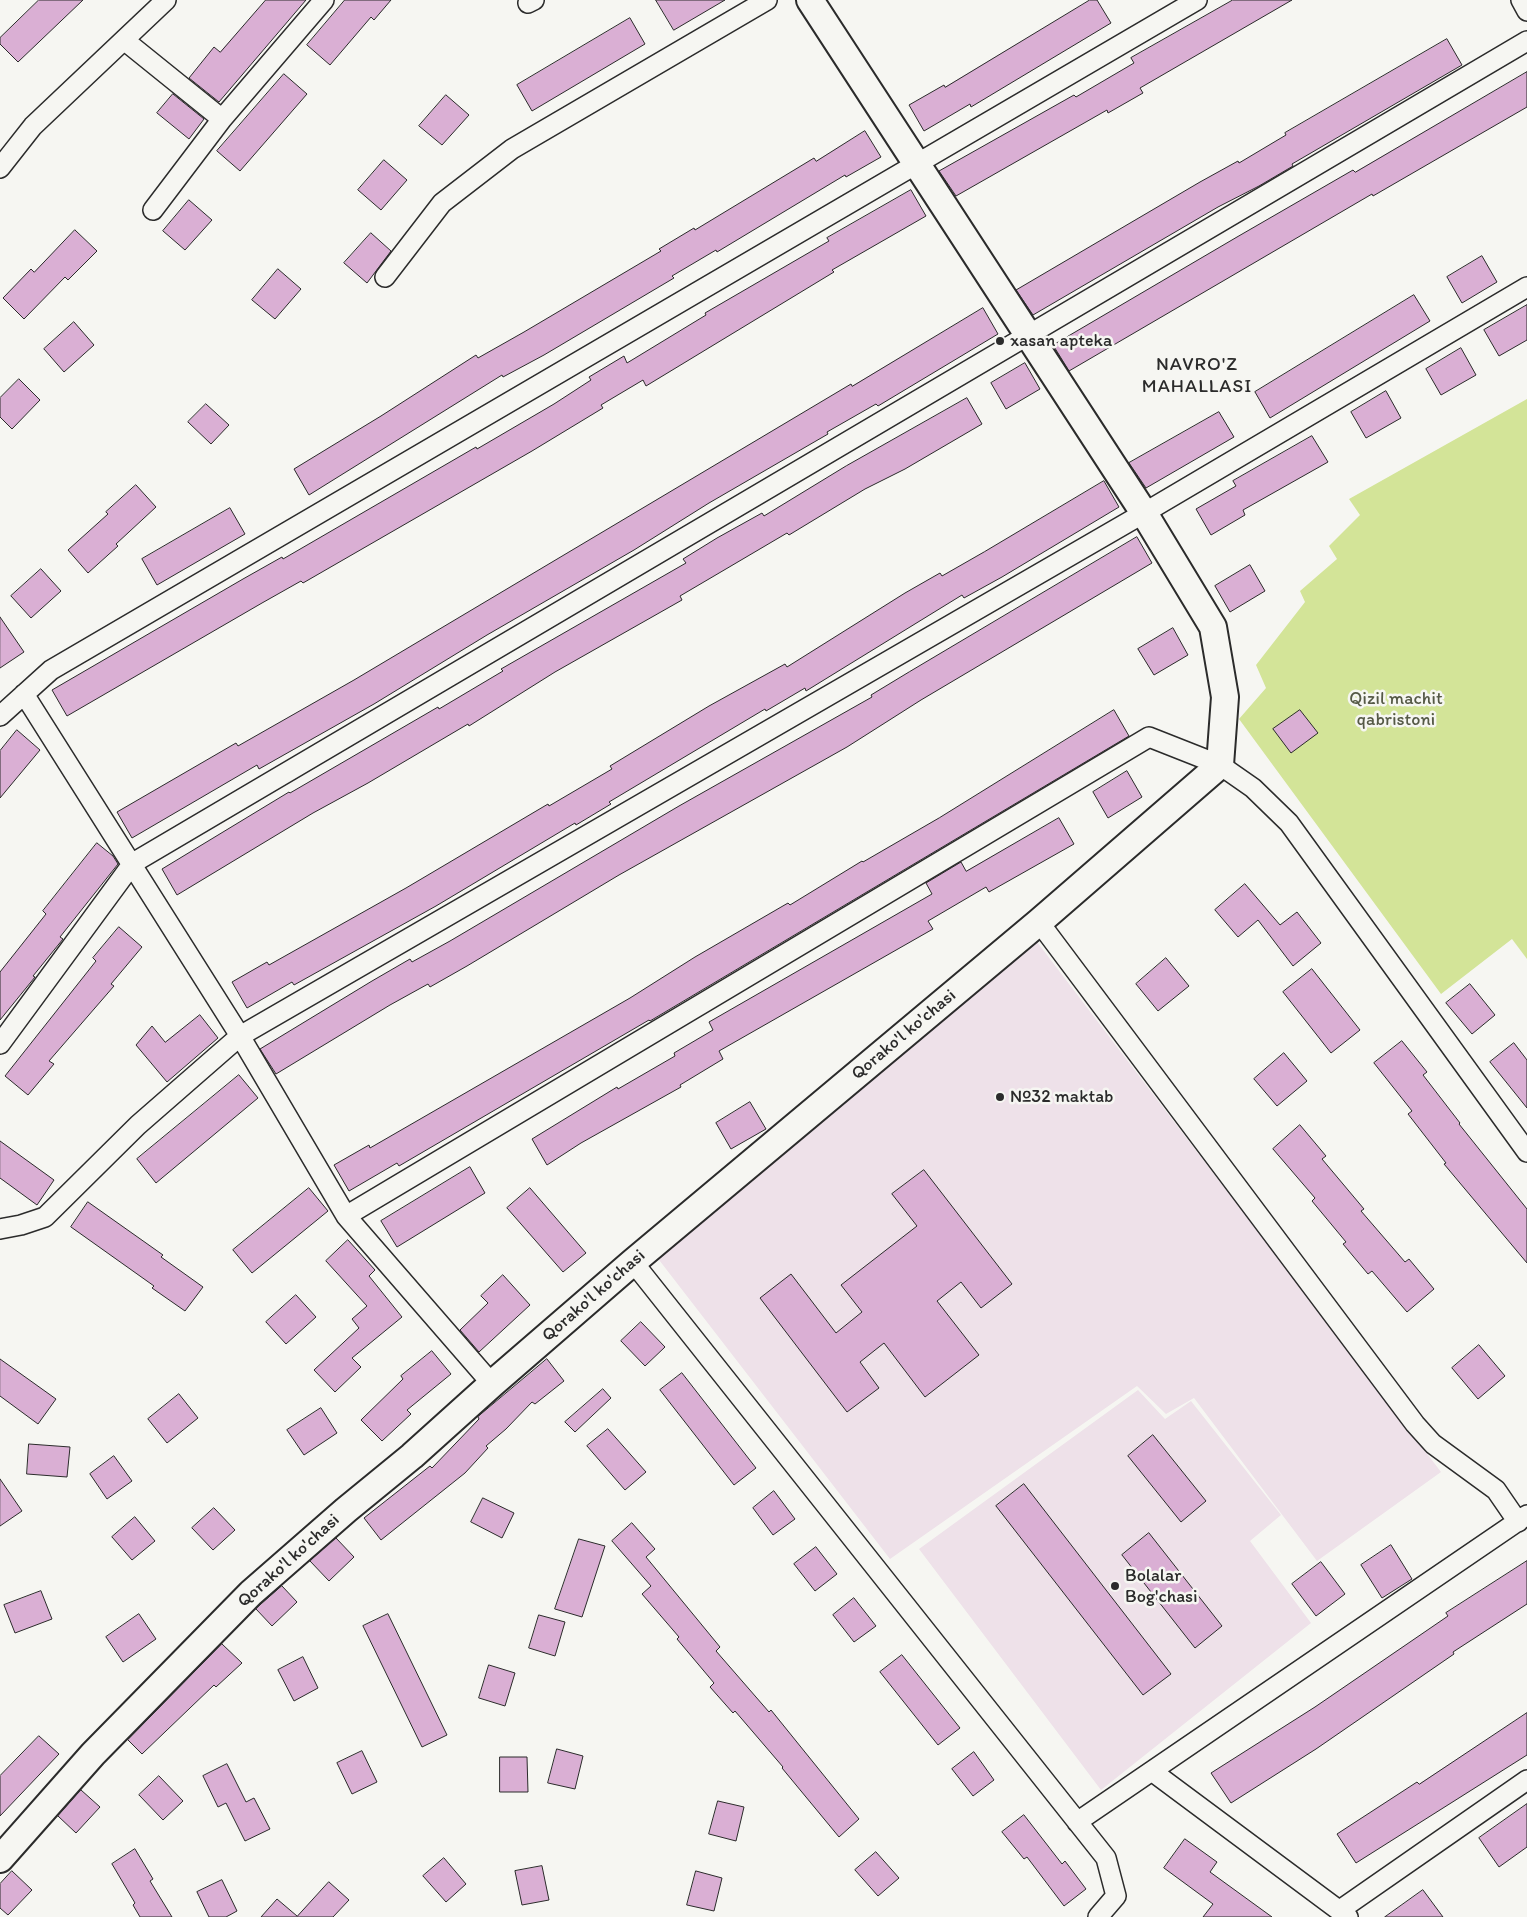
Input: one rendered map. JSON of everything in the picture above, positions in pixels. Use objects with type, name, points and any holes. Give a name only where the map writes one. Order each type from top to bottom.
[{"type":"street","points":[[0,168],[33,126],[166,0]]},
{"type":"street","points":[[153,210],[222,119],[324,0]]},
{"type":"street","points":[[385,277],[442,203],[512,149],[767,0]]},
{"type":"street","points":[[810,0],[1144,514],[1213,627],[1225,697],[1220,766]]},
{"type":"street","points":[[0,716],[50,670],[1197,0]]},
{"type":"street","points":[[1520,0],[1527,10]]},
{"type":"street","points":[[124,40],[222,119]]},
{"type":"street","points":[[0,1044],[133,863],[1527,41]]},
{"type":"street","points":[[0,1229],[21,1225],[45,1217],[138,1125],[240,1036],[1144,514],[1527,287]]},
{"type":"street","points":[[24,694],[133,863],[240,1036],[346,1216],[492,1384]]},
{"type":"street","points":[[346,1216],[1149,737],[1220,766],[1253,788],[1289,822],[1527,1152]]},
{"type":"street","name":"Qorako'l ko'chasi","points":[[0,1859],[93,1754],[251,1593],[346,1510],[412,1456],[633,1262],[1039,922],[1220,766]]},
{"type":"street","points":[[1039,922],[1415,1424],[1433,1444],[1496,1490],[1522,1519],[1078,1822]]},
{"type":"street","points":[[633,1262],[1106,1858],[1116,1896],[1098,1917]]},
{"type":"street","points":[[1153,1772],[1344,1914],[1527,1780]]},
{"type":"shaded area","name":"№32 maktab","points":[[1034,938],[1441,1472],[1317,1561],[1194,1398],[1166,1414],[1137,1386],[890,1559],[656,1256]]},
{"type":"shaded area","name":"Bolalar Bog'chasi","points":[[1138,1390],[1165,1419],[1191,1401],[1281,1515],[1250,1541],[1311,1623],[1101,1790],[919,1549]]},
{"type":"green space","name":"Qizil machit qabristoni","points":[[1527,399],[1527,959],[1512,939],[1441,994],[1239,719],[1266,688],[1256,665],[1305,602],[1300,591],[1337,559],[1329,546],[1360,515],[1349,499]]},
{"type":"building","points":[[39,0],[83,0],[18,62],[0,44],[0,38]]},
{"type":"building","points":[[266,0],[306,0],[219,102],[189,78],[214,47],[220,52]]},
{"type":"building","points":[[345,0],[391,0],[374,20],[371,17],[330,65],[307,45]]},
{"type":"building","points":[[656,0],[725,0],[674,30]]},
{"type":"building","points":[[1090,0],[1097,0],[1111,23],[971,107],[970,104],[924,131],[909,105],[944,85],[945,87]]},
{"type":"building","points":[[1233,0],[1292,0],[1140,88],[1143,93],[1108,113],[1107,110],[956,196],[939,171],[1074,95],[1076,97],[1134,63],[1131,58]]},
{"type":"building","points":[[630,18],[645,44],[532,111],[517,85]]},
{"type":"building","points":[[1447,39],[1462,65],[1292,164],[1293,166],[1259,186],[1218,207],[1033,315],[1016,290],[1200,182],[1238,161],[1239,163],[1286,135],[1285,133]]},
{"type":"building","points":[[1527,72],[1527,107],[1373,196],[1372,194],[1069,371],[1053,345],[1353,170],[1355,172]]},
{"type":"building","points":[[284,74],[307,94],[240,171],[217,151]]},
{"type":"building","points":[[173,94],[204,119],[189,139],[157,113]]},
{"type":"building","points":[[446,95],[469,115],[442,145],[419,126]]},
{"type":"building","points":[[865,131],[881,157],[846,177],[845,175],[717,252],[716,250],[672,276],[674,278],[544,355],[503,377],[502,375],[309,495],[294,469],[476,355],[478,358],[524,332],[661,251],[659,249],[694,228],[695,230],[814,158],[816,161]]},
{"type":"building","points":[[384,160],[407,180],[381,210],[358,190]]},
{"type":"building","points":[[911,190],[926,216],[832,270],[834,272],[646,386],[643,380],[601,405],[603,408],[532,451],[303,583],[301,581],[262,603],[67,716],[52,690],[243,579],[282,557],[283,559],[476,447],[477,449],[554,404],[591,380],[589,377],[624,356],[627,363],[706,315],[705,313],[829,241],[827,238]]},
{"type":"building","points":[[189,200],[212,220],[185,250],[163,231]]},
{"type":"building","points":[[75,230],[97,251],[68,280],[65,277],[24,319],[3,298],[31,269],[34,272]]},
{"type":"building","points":[[371,233],[391,251],[367,283],[344,263]]},
{"type":"building","points":[[1482,256],[1497,282],[1462,303],[1447,277]]},
{"type":"building","points":[[278,269],[301,289],[275,319],[252,300]]},
{"type":"building","points":[[1414,295],[1430,321],[1270,418],[1255,392]]},
{"type":"building","points":[[1527,305],[1527,340],[1499,356],[1484,330]]},
{"type":"building","points":[[983,308],[998,334],[878,406],[876,404],[827,432],[828,434],[487,635],[374,704],[259,769],[257,765],[132,838],[117,812],[236,743],[238,746],[354,680],[851,384],[852,386]]},
{"type":"building","points":[[74,322],[94,345],[64,372],[44,349]]},
{"type":"building","points":[[1461,348],[1476,375],[1441,395],[1426,369]]},
{"type":"building","points":[[1025,363],[1040,389],[1006,409],[991,383]]},
{"type":"building","points":[[19,379],[40,400],[12,429],[0,417],[0,398]]},
{"type":"building","points":[[1386,391],[1401,418],[1366,438],[1351,412]]},
{"type":"building","points":[[967,398],[982,424],[905,469],[865,489],[789,535],[787,533],[680,596],[682,600],[555,672],[469,726],[468,724],[313,813],[177,895],[162,869],[289,792],[438,707],[439,709],[503,671],[501,669],[686,563],[683,559],[717,538],[762,513],[764,516],[846,466]]},
{"type":"building","points":[[206,404],[229,425],[211,444],[188,422]]},
{"type":"building","points":[[1219,412],[1234,437],[1146,488],[1129,463]]},
{"type":"building","points":[[1312,436],[1328,462],[1243,510],[1245,515],[1211,535],[1196,509],[1236,486],[1233,481]]},
{"type":"building","points":[[1104,481],[1119,507],[1002,577],[964,598],[962,595],[806,691],[805,688],[766,711],[765,709],[609,802],[611,804],[576,825],[575,823],[436,906],[294,985],[292,982],[247,1008],[232,982],[267,962],[269,965],[406,888],[548,804],[549,806],[612,769],[610,766],[709,706],[785,664],[787,667],[905,593],[940,573],[942,576]]},
{"type":"building","points":[[136,485],[156,507],[116,544],[118,546],[88,573],[68,550],[108,514],[106,512]]},
{"type":"building","points":[[230,508],[245,534],[157,585],[142,559]]},
{"type":"building","points":[[1137,537],[1152,563],[921,700],[847,747],[619,875],[430,987],[428,984],[390,1005],[276,1074],[260,1049],[410,959],[412,962],[450,941],[679,806],[872,697],[871,695],[909,672]]},
{"type":"building","points":[[1250,565],[1265,591],[1230,612],[1215,586]]},
{"type":"building","points":[[41,569],[61,591],[31,618],[11,596]]},
{"type":"building","points":[[0,617],[24,652],[0,668]]},
{"type":"building","points":[[1173,628],[1188,655],[1154,675],[1138,649]]},
{"type":"building","points":[[1114,710],[1129,736],[650,1021],[399,1166],[397,1163],[349,1191],[334,1165],[369,1145],[370,1148],[630,998],[695,957],[788,903],[790,905],[862,861],[939,818]]},
{"type":"building","points":[[1300,710],[1318,733],[1291,753],[1273,729]]},
{"type":"building","points":[[17,730],[40,750],[0,798],[0,751]]},
{"type":"building","points":[[1127,771],[1142,797],[1108,818],[1093,792]]},
{"type":"building","points":[[1059,818],[1074,844],[989,892],[986,887],[928,921],[933,929],[719,1051],[723,1059],[680,1085],[681,1087],[581,1143],[547,1165],[532,1139],[617,1087],[618,1089],[675,1056],[674,1053],[713,1030],[709,1022],[932,894],[926,883],[961,862],[966,871]]},
{"type":"building","points":[[97,843],[113,856],[118,864],[60,937],[63,939],[0,1020],[0,972],[46,914],[43,911]]},
{"type":"building","points":[[1245,884],[1280,925],[1297,912],[1321,943],[1293,966],[1258,920],[1238,937],[1215,910]]},
{"type":"building","points":[[119,927],[142,947],[111,984],[114,986],[49,1061],[54,1064],[28,1095],[5,1076],[96,961],[93,958]]},
{"type":"building","points":[[1166,958],[1189,986],[1158,1011],[1136,984]]},
{"type":"building","points":[[1312,969],[1360,1030],[1331,1053],[1283,992]]},
{"type":"building","points":[[1470,984],[1495,1015],[1472,1034],[1446,1003]]},
{"type":"building","points":[[200,1015],[218,1038],[167,1082],[136,1045],[152,1026],[165,1042]]},
{"type":"building","points":[[1402,1041],[1427,1072],[1423,1075],[1459,1124],[1527,1209],[1527,1263],[1444,1164],[1446,1163],[1408,1114],[1412,1111],[1374,1063]]},
{"type":"building","points":[[1514,1043],[1527,1060],[1527,1108],[1490,1062]]},
{"type":"building","points":[[1284,1053],[1307,1081],[1277,1106],[1254,1079]]},
{"type":"building","points":[[239,1075],[258,1098],[156,1183],[137,1159]]},
{"type":"building","points":[[750,1102],[766,1129],[731,1149],[716,1123]]},
{"type":"building","points":[[1300,1125],[1326,1156],[1322,1159],[1364,1209],[1361,1211],[1405,1262],[1409,1259],[1434,1289],[1407,1312],[1372,1271],[1368,1274],[1343,1244],[1346,1242],[1312,1201],[1315,1198],[1273,1149]]},
{"type":"building","points":[[0,1141],[54,1180],[37,1205],[0,1178]]},
{"type":"building","points":[[470,1167],[485,1193],[397,1247],[381,1221]]},
{"type":"building","points":[[924,1170],[1012,1284],[981,1308],[961,1282],[937,1301],[979,1355],[925,1397],[884,1343],[860,1362],[879,1388],[847,1412],[760,1298],[791,1274],[836,1333],[862,1312],[841,1285],[917,1226],[892,1194]]},
{"type":"building","points":[[309,1188],[328,1211],[252,1273],[233,1250]]},
{"type":"building","points":[[530,1188],[586,1253],[563,1272],[507,1208]]},
{"type":"building","points":[[88,1202],[163,1255],[161,1257],[203,1287],[185,1311],[152,1288],[154,1286],[71,1227]]},
{"type":"building","points":[[348,1240],[375,1270],[369,1276],[402,1317],[352,1358],[361,1367],[335,1392],[314,1370],[359,1328],[352,1319],[367,1306],[326,1261]]},
{"type":"building","points":[[503,1275],[530,1305],[479,1352],[460,1330],[488,1303],[481,1296]]},
{"type":"building","points":[[296,1295],[316,1317],[286,1344],[266,1322]]},
{"type":"building","points":[[641,1322],[665,1347],[645,1366],[621,1341]]},
{"type":"building","points":[[1479,1345],[1505,1376],[1478,1399],[1452,1368]]},
{"type":"building","points":[[432,1351],[451,1374],[407,1410],[411,1414],[382,1441],[361,1420],[403,1379],[401,1376]]},
{"type":"building","points":[[0,1359],[56,1399],[38,1424],[0,1396]]},
{"type":"building","points":[[547,1359],[564,1381],[535,1404],[532,1402],[506,1429],[486,1446],[488,1448],[465,1473],[381,1540],[364,1518],[430,1466],[432,1468],[479,1419],[478,1417]]},
{"type":"building","points":[[682,1373],[756,1468],[734,1485],[660,1390]]},
{"type":"building","points":[[603,1389],[611,1398],[575,1432],[565,1422]]},
{"type":"building","points":[[179,1394],[198,1418],[167,1443],[148,1419]]},
{"type":"building","points":[[321,1408],[337,1433],[304,1455],[287,1430]]},
{"type":"building","points":[[608,1429],[646,1472],[625,1490],[587,1446]]},
{"type":"building","points":[[1153,1435],[1206,1501],[1181,1522],[1128,1456]]},
{"type":"building","points":[[29,1444],[70,1447],[67,1477],[27,1474]]},
{"type":"building","points":[[114,1456],[132,1481],[107,1499],[90,1474]]},
{"type":"building","points":[[0,1479],[22,1511],[0,1526]]},
{"type":"building","points":[[1024,1484],[1171,1674],[1143,1695],[996,1506]]},
{"type":"building","points":[[774,1491],[795,1519],[773,1535],[753,1508]]},
{"type":"building","points":[[483,1498],[514,1513],[502,1538],[471,1522]]},
{"type":"building","points":[[214,1508],[235,1530],[213,1550],[192,1528]]},
{"type":"building","points":[[135,1517],[155,1541],[132,1560],[112,1537]]},
{"type":"building","points":[[632,1523],[655,1549],[646,1557],[720,1647],[716,1651],[769,1712],[771,1710],[859,1819],[839,1837],[735,1711],[733,1713],[710,1687],[714,1683],[677,1639],[679,1637],[642,1594],[651,1586],[612,1541]]},
{"type":"building","points":[[1149,1533],[1222,1626],[1195,1648],[1122,1555]]},
{"type":"building","points":[[336,1538],[354,1557],[329,1581],[310,1561]]},
{"type":"building","points":[[579,1539],[605,1546],[582,1617],[555,1609]]},
{"type":"building","points":[[1391,1545],[1412,1579],[1382,1598],[1361,1565]]},
{"type":"building","points":[[816,1547],[837,1574],[815,1591],[794,1564]]},
{"type":"building","points":[[1527,1561],[1527,1604],[1453,1652],[1454,1654],[1316,1749],[1231,1803],[1211,1773],[1315,1707],[1448,1616],[1446,1613]]},
{"type":"building","points":[[1321,1562],[1345,1594],[1316,1616],[1292,1584]]},
{"type":"building","points":[[282,1586],[297,1602],[272,1626],[256,1609]]},
{"type":"building","points":[[41,1591],[52,1619],[15,1633],[4,1605]]},
{"type":"building","points":[[854,1598],[876,1626],[854,1642],[833,1615]]},
{"type":"building","points":[[139,1614],[156,1639],[123,1662],[106,1637]]},
{"type":"building","points":[[388,1614],[447,1735],[422,1747],[363,1626]]},
{"type":"building","points":[[539,1615],[565,1622],[555,1656],[529,1648]]},
{"type":"building","points":[[222,1644],[242,1663],[216,1687],[214,1685],[142,1754],[128,1740]]},
{"type":"building","points":[[902,1655],[960,1728],[938,1745],[880,1672]]},
{"type":"building","points":[[303,1657],[318,1688],[294,1701],[278,1670]]},
{"type":"building","points":[[489,1665],[515,1673],[505,1706],[479,1698]]},
{"type":"building","points":[[1527,1713],[1527,1755],[1356,1863],[1337,1834],[1417,1782],[1419,1784]]},
{"type":"building","points":[[39,1736],[59,1754],[0,1816],[0,1776]]},
{"type":"building","points":[[557,1749],[583,1756],[575,1789],[548,1783]]},
{"type":"building","points":[[362,1751],[377,1782],[352,1794],[337,1763]]},
{"type":"building","points":[[974,1752],[994,1780],[973,1796],[952,1769]]},
{"type":"building","points":[[500,1757],[527,1757],[528,1792],[500,1792]]},
{"type":"building","points":[[227,1764],[246,1802],[254,1798],[270,1829],[245,1841],[226,1803],[218,1807],[203,1776]]},
{"type":"building","points":[[159,1776],[183,1801],[163,1820],[139,1795]]},
{"type":"building","points":[[81,1790],[100,1807],[76,1833],[58,1816]]},
{"type":"building","points":[[718,1801],[744,1807],[736,1841],[709,1834]]},
{"type":"building","points":[[1527,1804],[1527,1847],[1499,1867],[1479,1838]]},
{"type":"building","points":[[1024,1815],[1062,1864],[1065,1861],[1086,1889],[1064,1906],[1027,1857],[1024,1859],[1002,1832]]},
{"type":"building","points":[[1185,1839],[1217,1862],[1210,1872],[1272,1917],[1203,1917],[1213,1904],[1164,1868]]},
{"type":"building","points":[[135,1849],[153,1879],[150,1881],[172,1917],[140,1917],[133,1905],[135,1903],[112,1864]]},
{"type":"building","points":[[876,1852],[899,1878],[878,1896],[855,1870]]},
{"type":"building","points":[[444,1858],[466,1884],[446,1902],[423,1876]]},
{"type":"building","points":[[542,1866],[549,1900],[522,1905],[515,1871]]},
{"type":"building","points":[[12,1871],[32,1890],[8,1915],[0,1908],[0,1884]]},
{"type":"building","points":[[696,1871],[722,1878],[714,1911],[687,1905]]},
{"type":"building","points":[[222,1880],[237,1911],[226,1917],[209,1917],[197,1892]]},
{"type":"building","points":[[329,1882],[349,1900],[333,1917],[261,1917],[277,1899],[297,1916]]},
{"type":"building","points":[[1423,1890],[1443,1917],[1385,1917]]},
{"type":"place","name":"xasan apteka","points":[[1000,341]]},
{"type":"place","name":"№32 maktab","points":[[1000,1097]]},
{"type":"place","name":"Bolalar Bog'chasi","points":[[1115,1586]]},
{"type":"district","name":"NAVRO'Z MAHALLASI","points":[[1197,376]]}]
